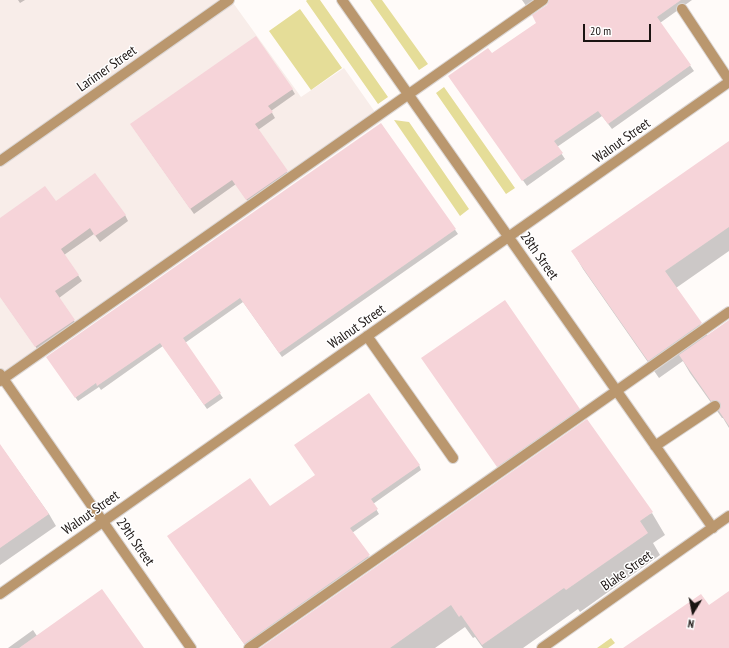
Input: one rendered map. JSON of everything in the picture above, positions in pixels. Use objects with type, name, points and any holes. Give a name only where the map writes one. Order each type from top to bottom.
[{"type":"street","name":"Larimer Street","points":[[0,161],[229,0]]},
{"type":"street","name":"28th Street","points":[[342,0],[713,528]]},
{"type":"street","points":[[1,378],[543,0]]},
{"type":"street","points":[[682,9],[729,81]]},
{"type":"street","name":"Walnut Street","points":[[0,594],[508,238],[729,81]]},
{"type":"street","points":[[249,648],[729,312]]},
{"type":"street","points":[[367,336],[452,458]]},
{"type":"street","name":"29th Street","points":[[1,378],[192,648]]},
{"type":"street","points":[[655,446],[715,406]]},
{"type":"street","name":"Blake Street","points":[[542,648],[729,516]]},
{"type":"shaded area","points":[[0,0],[231,0],[301,97],[344,68],[375,112],[0,378]]},
{"type":"shaded area","points":[[320,0],[388,97],[378,104],[306,1]]},
{"type":"shaded area","points":[[370,0],[382,0],[428,64],[419,70]]},
{"type":"shaded area","points":[[300,9],[342,68],[311,90],[269,31]]},
{"type":"shaded area","points":[[444,87],[515,188],[506,194],[436,93]]},
{"type":"shaded area","points":[[394,120],[409,122],[469,209],[460,216]]},
{"type":"shaded area","points":[[611,638],[615,643],[608,648],[597,648]]},
{"type":"building","points":[[549,0],[681,0],[657,17],[691,65],[608,124],[598,111],[554,141],[563,153],[522,181],[448,76],[488,48],[492,53],[536,23],[532,15],[547,5]]},
{"type":"building","points":[[256,36],[293,89],[268,106],[273,112],[255,124],[288,171],[246,200],[232,180],[190,209],[130,124]]},
{"type":"building","points":[[381,123],[456,229],[279,353],[240,298],[183,338],[221,393],[204,405],[160,343],[97,386],[96,383],[75,398],[46,357]]},
{"type":"building","points":[[729,141],[729,227],[665,271],[702,323],[648,361],[571,251]]},
{"type":"building","points":[[95,173],[126,215],[95,236],[90,228],[61,249],[79,275],[55,291],[75,320],[35,347],[0,297],[0,218],[45,186],[56,201]]},
{"type":"building","points":[[505,300],[580,409],[497,467],[421,358]]},
{"type":"building","points":[[729,320],[729,426],[719,411],[721,406],[720,402],[715,400],[711,401],[679,355]]},
{"type":"building","points":[[369,393],[420,465],[371,499],[378,509],[350,528],[370,555],[244,644],[167,536],[250,478],[270,506],[315,475],[294,445]]},
{"type":"building","points":[[587,419],[653,512],[640,521],[648,533],[566,590],[564,588],[482,645],[461,615],[459,617],[451,605],[390,648],[260,648]]},
{"type":"building","points":[[0,444],[49,514],[0,548]]},
{"type":"building","points":[[102,589],[144,648],[19,648]]},
{"type":"building","points":[[729,591],[729,648],[623,648],[701,594],[709,605]]}]
